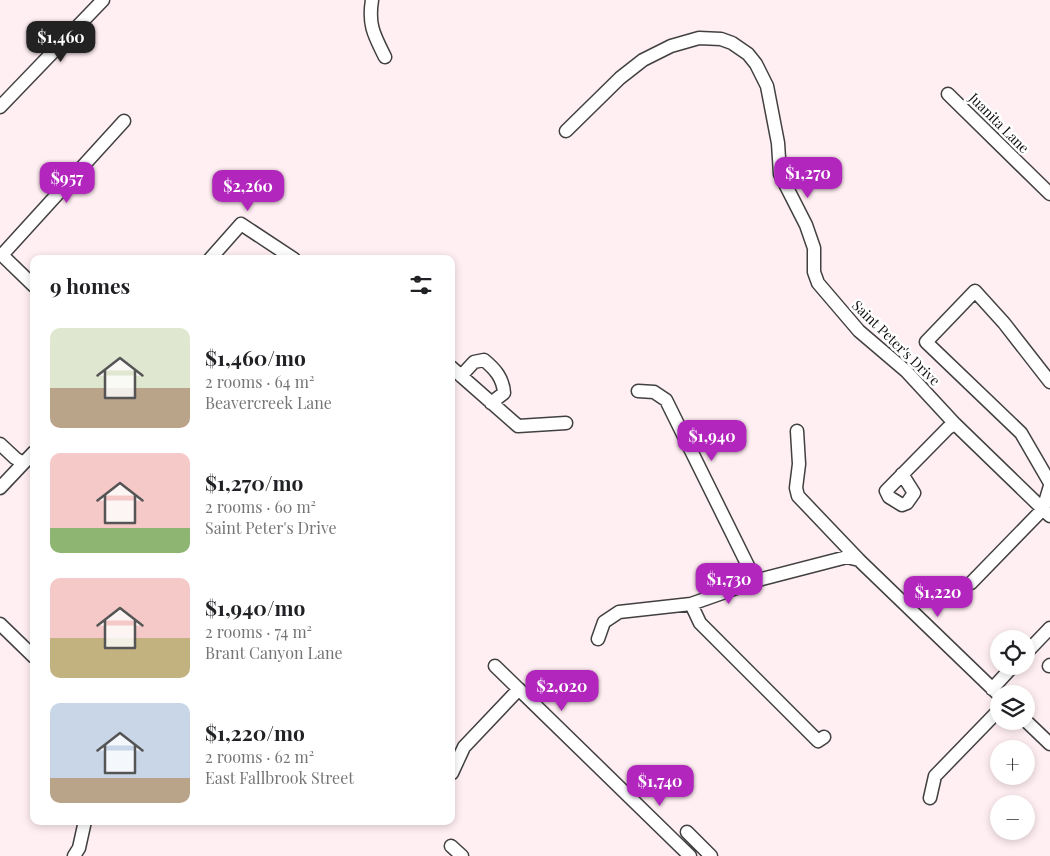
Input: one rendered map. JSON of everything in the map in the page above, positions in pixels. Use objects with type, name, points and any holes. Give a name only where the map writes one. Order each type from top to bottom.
[{"type":"street","points":[[0,107],[102,0]]},
{"type":"street","points":[[372,0],[369,16],[372,30],[385,57]]},
{"type":"street","name":"Saint Peter's Drive","points":[[566,132],[620,78],[643,60],[671,46],[699,38],[721,39],[732,43],[748,54],[756,64],[767,86],[778,143],[780,174],[806,225],[814,248],[814,272],[818,284],[859,331],[906,371],[955,424],[1046,512]]},
{"type":"street","name":"Juanita Lane","points":[[948,94],[1050,194]]},
{"type":"street","points":[[30,282],[2,255],[124,121]]},
{"type":"street","points":[[214,255],[242,224],[288,255]]},
{"type":"street","points":[[971,583],[1046,512],[1050,484],[1021,433],[926,342],[975,290],[1004,323],[1050,382]]},
{"type":"street","points":[[491,403],[504,393],[504,384],[495,369],[484,360],[474,362],[456,372],[491,403],[518,426],[566,423]]},
{"type":"street","points":[[638,391],[654,392],[666,400],[756,582]]},
{"type":"street","points":[[902,474],[955,424]]},
{"type":"street","points":[[797,431],[799,464],[796,488],[798,496],[859,560],[990,687]]},
{"type":"street","points":[[0,444],[23,463]]},
{"type":"street","points":[[0,488],[30,456]]},
{"type":"street","points":[[598,639],[604,622],[619,612],[691,604],[756,582],[846,557],[859,560]]},
{"type":"street","points":[[691,604],[700,623],[818,741],[824,737]]},
{"type":"street","points":[[0,624],[30,653]]},
{"type":"street","points":[[1035,644],[1050,628]]},
{"type":"street","points":[[495,666],[690,856]]},
{"type":"street","points":[[455,766],[464,747],[519,689]]},
{"type":"street","points":[[930,798],[935,776],[990,719]]},
{"type":"street","points":[[1035,730],[1050,744]]},
{"type":"street","points":[[74,856],[79,848],[84,825]]},
{"type":"street","points":[[687,832],[711,856]]},
{"type":"street","points":[[452,846],[462,856]]}]
